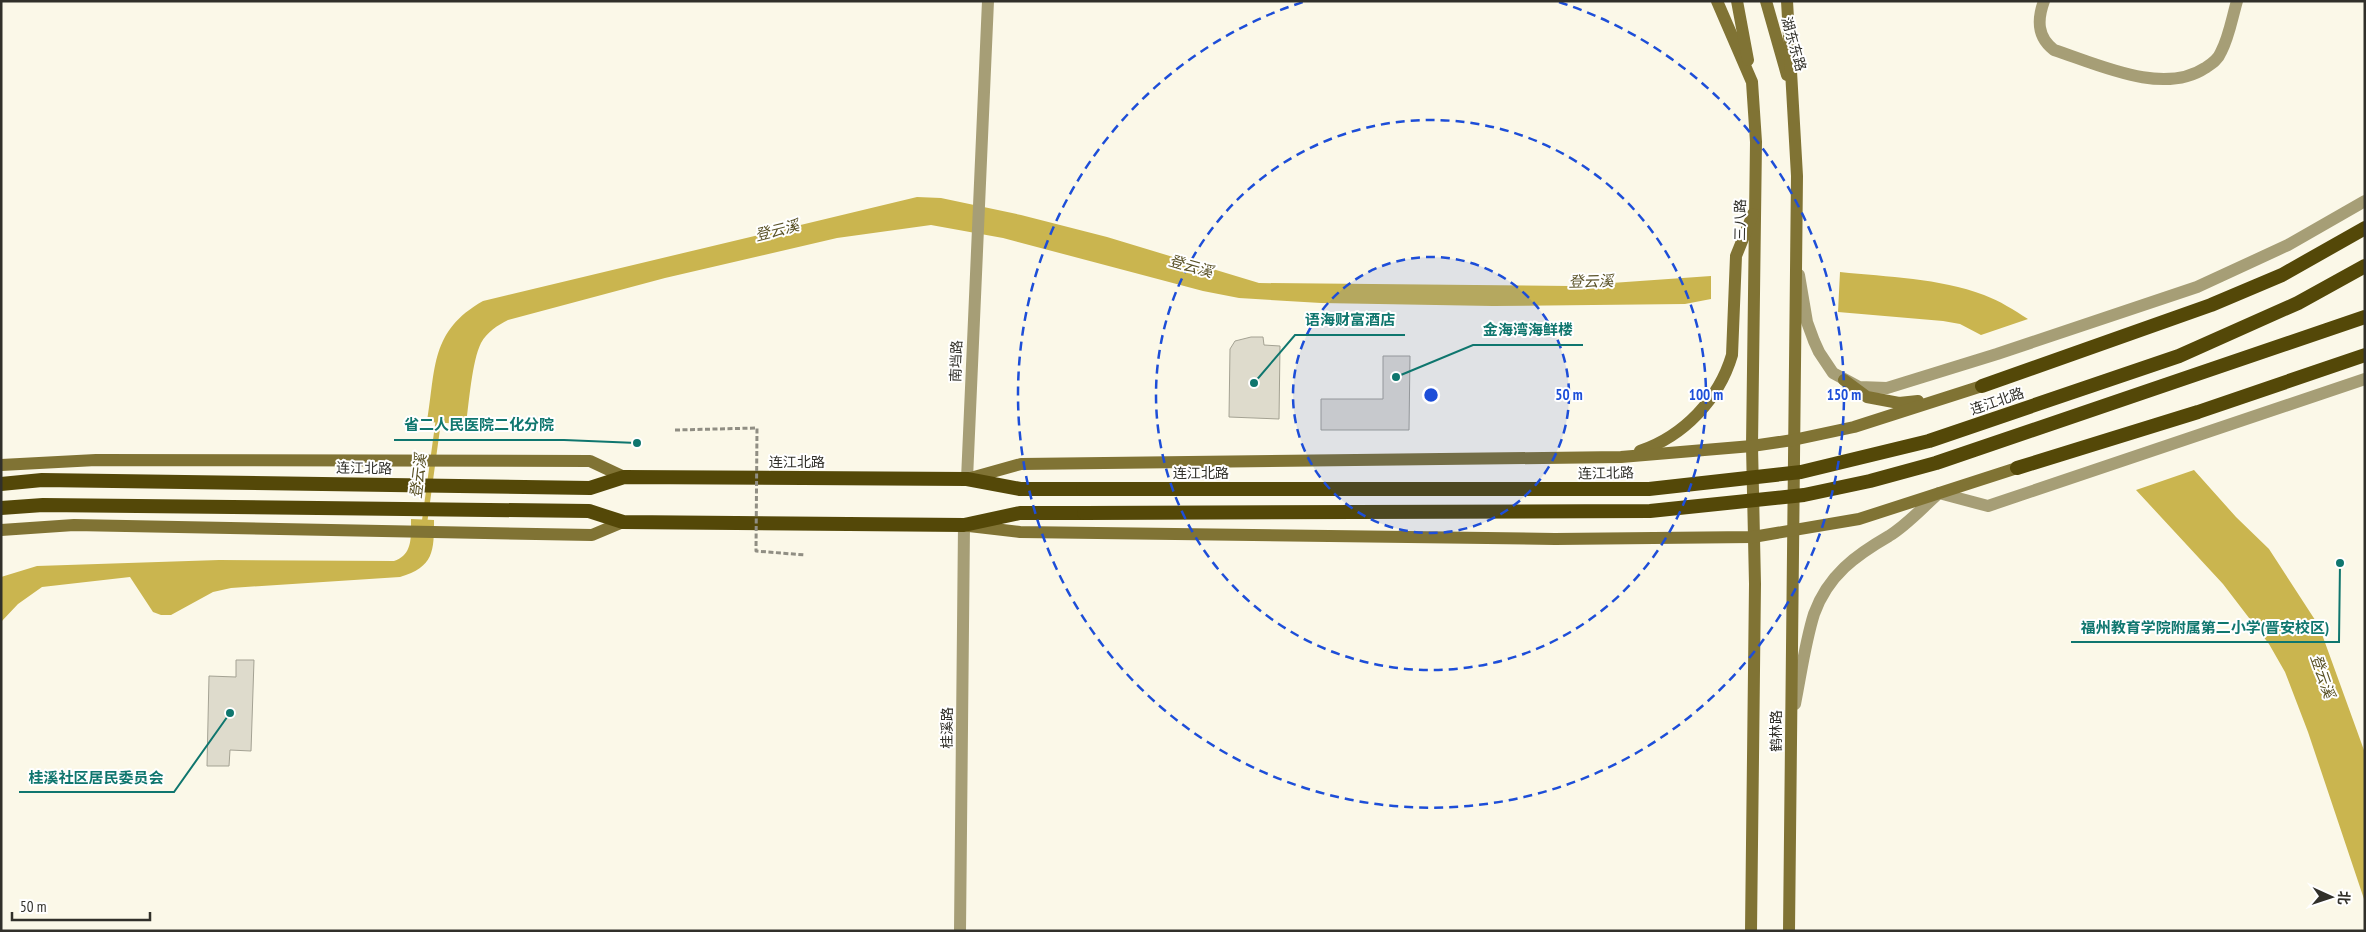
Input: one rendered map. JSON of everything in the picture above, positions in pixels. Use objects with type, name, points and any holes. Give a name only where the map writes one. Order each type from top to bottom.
[{"type":"highway","points":[[1982,386],[2211,305],[2282,275],[2365,228]]},
{"type":"highway","name":"连江北路","points":[[1,484],[42,480],[590,488],[624,477],[967,479],[1020,489],[1649,489],[1801,472],[1928,441],[2179,356],[2298,303],[2365,266]]},
{"type":"highway","points":[[1,508],[53,505],[494,509],[589,511],[623,522],[964,525],[1020,513],[1640,512],[1726,505],[1804,495],[1870,481],[1936,463],[2365,317]]},
{"type":"highway","points":[[2017,468],[2198,412],[2365,355]]},
{"type":"main road","name":"三八路","points":[[1717,1],[1752,82],[1756,142],[1752,446],[1755,584],[1751,931]]},
{"type":"main road","points":[[1738,1],[1752,82]]},
{"type":"main road","name":"湖东东路","points":[[1766,1],[1792,94]]},
{"type":"main road","points":[[1788,1],[1797,176],[1793,440]]},
{"type":"main road","points":[[1621,457],[1661,442],[1690,422],[1722,380],[1732,354],[1736,256],[1756,207]]},
{"type":"main road","points":[[1844,380],[1867,397],[1899,403],[1948,397]]},
{"type":"main road","points":[[967,479],[1020,464],[1621,457],[1752,446],[1793,440],[1854,427],[1982,386]]},
{"type":"main road","name":"鹤林路","points":[[1789,931],[1793,440]]},
{"type":"main road","points":[[1,465],[96,460],[590,461],[624,477]]},
{"type":"main road","points":[[964,525],[1020,532],[1555,539],[1753,537],[1792,532],[1859,519],[2017,468]]},
{"type":"main road","points":[[1,530],[74,525],[592,534],[623,522]]},
{"type":"street","name":"南垱路","points":[[967,479],[988,1]]},
{"type":"street","points":[[2044,1],[2039,25],[2046,44],[2054,50],[2140,77],[2161,79],[2184,77],[2200,72],[2214,62],[2221,53],[2237,1]]},
{"type":"street","points":[[1796,259],[1807,322],[1814,341],[1829,368],[1844,380],[1859,387],[1887,388],[1997,354],[2197,287],[2288,245],[2365,201]]},
{"type":"street","points":[[1791,723],[1810,632],[1815,613],[1824,594],[1845,566],[1876,542],[1890,535],[1939,493],[1988,506],[2365,379]]},
{"type":"street","name":"桂溪路","points":[[960,931],[964,525]]},
{"type":"path","points":[[675,430],[757,428],[756,551],[805,554]]},
{"type":"water","points":[[917,197],[941,198],[1021,215],[1107,237],[1259,283],[1569,286],[1711,276],[1711,299],[1685,304],[1493,306],[1321,303],[1239,298],[1203,291],[1003,238],[931,225],[837,238],[665,278],[508,320],[493,329],[481,343],[473,371],[466,424],[427,422],[438,352],[444,338],[453,325],[483,301]]},
{"type":"water","points":[[1840,272],[1913,279],[1967,289],[1996,300],[2028,319],[1981,335],[1960,324],[1943,321],[1838,312]]},
{"type":"water","points":[[2194,470],[2236,517],[2269,549],[2319,626],[2365,753],[2365,902],[2308,732],[2285,672],[2269,644],[2223,584],[2136,490]]},
{"type":"water","points":[[411,519],[434,520],[432,549],[426,563],[411,573],[400,577],[231,588],[213,592],[171,615],[161,615],[153,612],[130,577],[42,587],[18,604],[1,622],[1,577],[37,566],[219,560],[394,561],[408,550],[411,538]]},
{"type":"building","points":[[1251,337],[1263,337],[1264,345],[1280,346],[1279,419],[1229,417],[1230,349],[1235,341]]},
{"type":"building","points":[[1383,356],[1410,356],[1409,430],[1321,430],[1321,399],[1383,399]]},
{"type":"building","points":[[236,660],[254,660],[251,751],[230,750],[229,766],[207,766],[209,676],[236,677]]},
{"type":"waterway","name":"登云溪","points":[[424,526],[439,416]]},
{"type":"place","name":"金海湾海鲜楼","points":[[1396,377]]},
{"type":"place","name":"语海财富酒店","points":[[1254,383]]},
{"type":"place","name":"省二人民医院二化分院","points":[[637,443]]},
{"type":"place","name":"福州教育学院附属第二小学(晋安校区)","points":[[2340,563]]},
{"type":"place","name":"桂溪社区居民委员会","points":[[230,713]]}]
